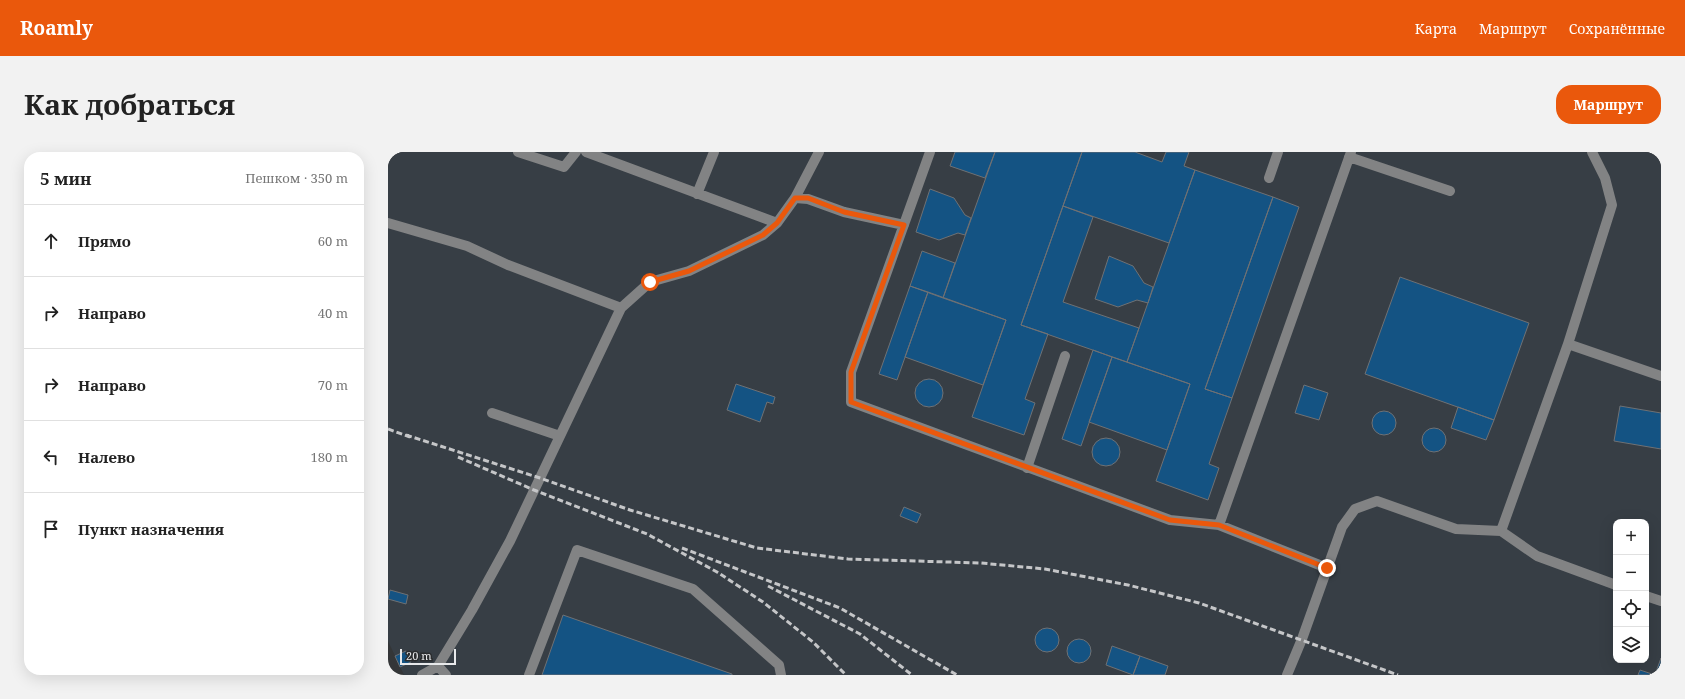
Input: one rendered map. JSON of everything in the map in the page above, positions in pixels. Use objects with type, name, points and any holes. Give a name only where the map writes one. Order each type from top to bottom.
[{"type":"lane","points":[[518,152],[564,168],[576,152]]},
{"type":"lane","points":[[586,152],[777,223]]},
{"type":"lane","points":[[697,194],[714,152]]},
{"type":"lane","points":[[422,675],[438,666],[472,610],[510,541],[621,308],[650,282],[689,271],[763,235],[777,223],[795,198],[819,152]]},
{"type":"lane","points":[[930,152],[851,372],[851,402],[1170,520],[1219,525],[1327,568]]},
{"type":"lane","points":[[1269,178],[1278,152]]},
{"type":"lane","points":[[1501,531],[1568,344],[1612,205],[1605,178],[1592,152]]},
{"type":"lane","points":[[1219,525],[1350,154],[1450,191]]},
{"type":"lane","points":[[795,198],[808,198],[844,212],[904,225]]},
{"type":"lane","points":[[388,223],[467,246],[508,265],[621,308]]},
{"type":"lane","points":[[1568,344],[1661,376]]},
{"type":"lane","points":[[1028,468],[1065,356]]},
{"type":"lane","points":[[492,413],[560,436]]},
{"type":"lane","points":[[1287,675],[1302,639],[1342,527],[1355,509],[1377,501],[1456,529],[1501,531],[1537,556],[1613,584]]},
{"type":"lane","points":[[529,675],[577,550],[692,589],[779,665],[781,675]]},
{"type":"lane","points":[[1649,597],[1661,601]]},
{"type":"lane","points":[[438,666],[446,675]]},
{"type":"shaded area","points":[[388,152],[1661,152],[1661,675],[404,675],[388,641]]},
{"type":"building","points":[[955,152],[995,152],[985,178],[950,166]]},
{"type":"building","points":[[995,152],[1082,152],[1021,325],[1048,334],[1025,399],[1035,403],[1024,435],[972,417],[1006,320],[943,298]]},
{"type":"building","points":[[1082,152],[1135,152],[1162,162],[1166,152],[1189,152],[1184,166],[1195,170],[1169,243],[1063,206]]},
{"type":"building","points":[[1195,170],[1273,197],[1205,389],[1232,398],[1209,464],[1219,468],[1208,500],[1156,481],[1190,384],[1127,362]]},
{"type":"building","points":[[930,189],[954,198],[965,215],[971,218],[965,235],[958,233],[939,240],[916,232]]},
{"type":"building","points":[[1273,197],[1299,207],[1232,398],[1205,389]]},
{"type":"building","points":[[1063,206],[1093,217],[1063,302],[1139,328],[1127,362],[1021,325]]},
{"type":"building","points":[[922,251],[955,263],[943,298],[910,286]]},
{"type":"building","points":[[1109,256],[1133,266],[1144,283],[1153,287],[1148,303],[1137,300],[1118,307],[1095,299]]},
{"type":"building","points":[[1400,277],[1529,323],[1494,420],[1365,374]]},
{"type":"building","points":[[910,286],[928,292],[897,380],[879,374]]},
{"type":"building","points":[[928,292],[1006,320],[983,385],[905,357]]},
{"type":"building","points":[[1093,350],[1112,357],[1081,446],[1062,439]]},
{"type":"building","points":[[1112,357],[1190,384],[1167,450],[1089,422]]},
{"type":"building","points":[[929,379],[939,383],[943,393],[939,403],[929,407],[919,403],[915,393],[919,383]]},
{"type":"building","points":[[736,384],[775,397],[773,404],[767,402],[760,422],[727,410]]},
{"type":"building","points":[[1304,385],[1328,393],[1319,420],[1295,413]]},
{"type":"building","points":[[1620,406],[1661,413],[1661,449],[1614,441]]},
{"type":"building","points":[[1458,407],[1494,420],[1486,440],[1451,428]]},
{"type":"building","points":[[1384,411],[1393,414],[1396,423],[1393,432],[1384,435],[1375,432],[1372,423],[1375,414]]},
{"type":"building","points":[[1434,428],[1443,431],[1446,440],[1443,449],[1434,452],[1425,449],[1422,440],[1425,431]]},
{"type":"building","points":[[1106,438],[1116,442],[1120,452],[1116,462],[1106,466],[1096,462],[1092,452],[1096,442]]},
{"type":"building","points":[[904,507],[921,514],[917,523],[900,516]]},
{"type":"building","points":[[390,590],[408,595],[406,604],[388,599]]},
{"type":"building","points":[[563,615],[732,674],[732,675],[542,675]]},
{"type":"building","points":[[1047,628],[1056,631],[1059,640],[1056,649],[1047,652],[1038,649],[1035,640],[1038,631]]},
{"type":"building","points":[[1079,639],[1088,642],[1091,651],[1088,660],[1079,663],[1070,660],[1067,651],[1070,642]]},
{"type":"building","points":[[1112,646],[1140,656],[1133,675],[1106,665]]},
{"type":"building","points":[[406,651],[411,662],[400,667],[395,656]]},
{"type":"building","points":[[1140,656],[1168,666],[1165,675],[1133,675]]},
{"type":"building","points":[[1661,658],[1661,675],[1655,675]]},
{"type":"building","points":[[1640,670],[1655,675],[1638,675]]},
{"type":"railway","points":[[388,429],[410,437]]},
{"type":"railway","points":[[406,435],[540,478],[630,510],[757,548],[848,559],[981,563],[1045,569],[1128,585],[1199,603],[1398,675]]},
{"type":"railway","points":[[458,457],[534,490],[647,534],[717,572],[763,602],[813,642],[846,675]]},
{"type":"railway","points":[[682,548],[840,608],[957,675]]},
{"type":"railway","points":[[768,586],[860,634],[912,675]]},
{"type":"route","points":[[650,282],[689,271],[763,235],[777,223],[795,198],[808,198],[844,212],[904,225],[851,372],[851,402],[1170,520],[1219,525],[1327,568]]}]
